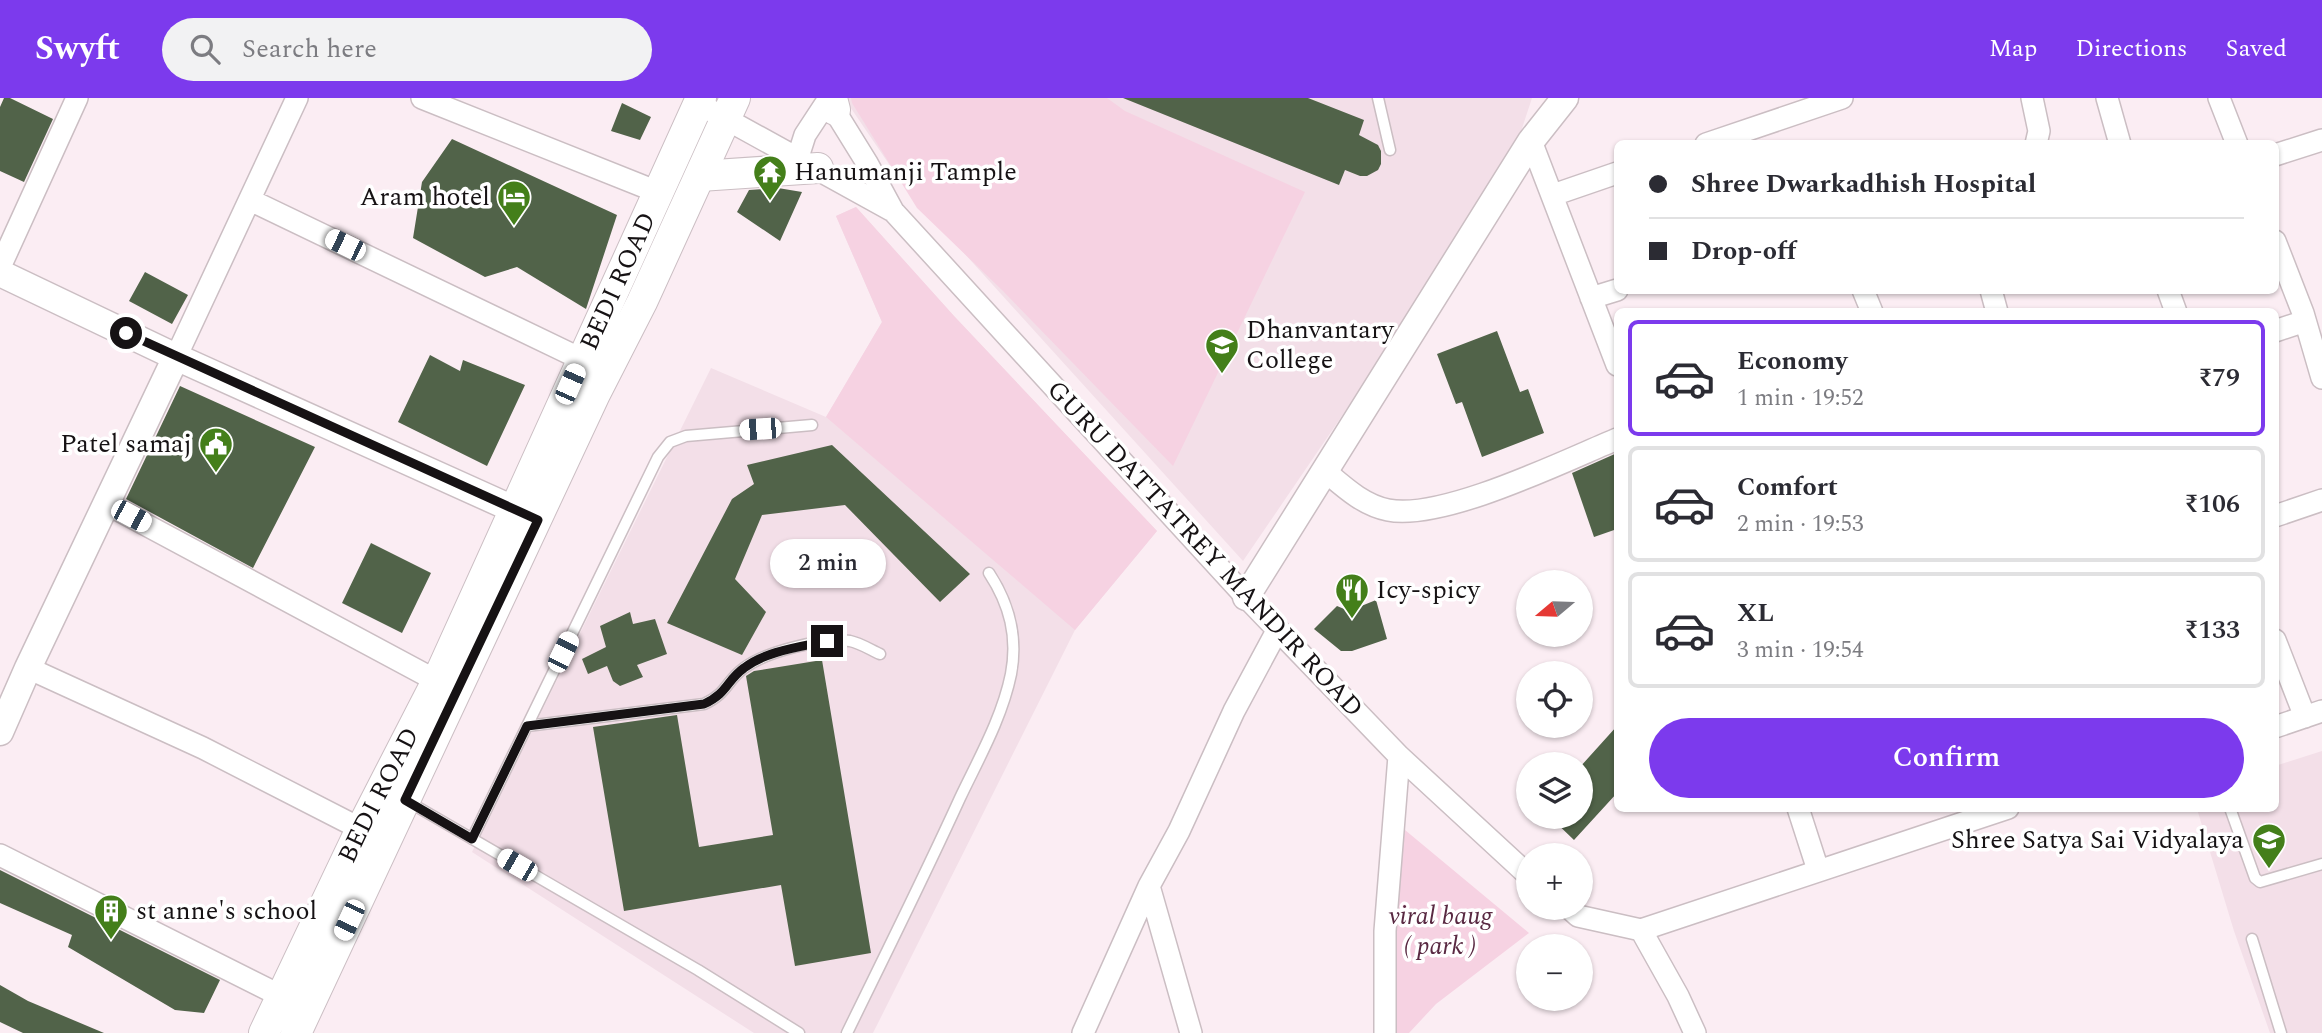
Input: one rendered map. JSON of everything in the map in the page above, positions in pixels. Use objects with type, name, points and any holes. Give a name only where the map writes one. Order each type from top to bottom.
[{"type":"main road","name":"BEDI ROAD","points":[[278,1031],[405,800],[526,515],[581,359],[660,193],[700,101]]},
{"type":"main road","name":"BEDI ROAD","points":[[278,1031],[281,996],[361,829],[526,515],[595,394],[642,302],[731,108]]},
{"type":"main road","points":[[700,176],[808,162]]},
{"type":"street","points":[[0,267],[78,98]]},
{"type":"street","points":[[0,732],[297,98]]},
{"type":"street","points":[[422,98],[660,193]]},
{"type":"street","points":[[1246,597],[1531,141],[1565,98]]},
{"type":"street","points":[[1718,140],[1842,98]]},
{"type":"street","points":[[2032,98],[2039,131],[2037,140]]},
{"type":"street","points":[[2108,98],[2119,140]]},
{"type":"street","points":[[2219,98],[2235,140]]},
{"type":"street","name":"GURU DATTATREY MANDIR ROAD","points":[[700,101],[731,108],[808,162],[893,211]]},
{"type":"street","points":[[808,162],[805,135],[831,102]]},
{"type":"street","name":"GURU DATTATREY MANDIR ROAD","points":[[831,102],[893,211],[1246,597],[1399,756],[1516,864]]},
{"type":"street","points":[[2279,154],[2322,140]]},
{"type":"street","points":[[1531,141],[1614,357]]},
{"type":"street","points":[[1553,195],[1614,174]]},
{"type":"street","points":[[250,200],[581,359]]},
{"type":"street","points":[[2279,252],[2305,321],[2322,379]]},
{"type":"street","points":[[0,273],[176,357],[526,515]]},
{"type":"street","points":[[1591,298],[1614,291]]},
{"type":"street","points":[[2279,330],[2305,321]]},
{"type":"street","points":[[1325,471],[1359,499],[1389,510],[1424,510],[1463,501],[1614,440]]},
{"type":"street","points":[[2279,515],[2322,500]]},
{"type":"street","points":[[107,503],[437,681]]},
{"type":"street","points":[[1083,1033],[1149,886],[1179,831],[1234,711],[1278,629]]},
{"type":"street","points":[[2279,648],[2313,714],[2279,726]]},
{"type":"street","points":[[28,668],[203,748],[361,829]]},
{"type":"street","points":[[1385,1033],[1385,931],[1399,756]]},
{"type":"street","points":[[1799,812],[1818,870]]},
{"type":"street","points":[[1593,917],[1641,930],[1818,870],[1955,817],[1984,812]]},
{"type":"street","points":[[0,855],[281,996]]},
{"type":"street","points":[[1149,886],[1191,1033]]},
{"type":"street","points":[[1641,930],[1678,996],[1695,1033]]},
{"type":"lane","points":[[1378,98],[1390,150]]},
{"type":"lane","points":[[472,839],[658,457],[670,442],[686,436],[708,433],[812,425]]},
{"type":"lane","points":[[847,1033],[930,864],[1001,709],[1011,673],[1014,635],[1010,614],[989,573]]},
{"type":"lane","points":[[527,726],[704,704],[726,690],[746,666],[765,657],[827,641],[851,641],[880,654]]},
{"type":"lane","points":[[405,800],[799,1033]]},
{"type":"lane","points":[[2231,812],[2255,878],[2260,882],[2322,864]]},
{"type":"lane","points":[[2252,939],[2281,1033]]},
{"type":"shaded area","name":"Dhanvantary College","points":[[844,98],[1532,98],[1507,174],[1243,561],[906,189]]},
{"type":"shaded area","points":[[856,207],[954,316],[1157,531],[1075,630],[873,1033],[754,1033],[472,852],[711,368],[826,417],[882,322],[836,216]]},
{"type":"shaded area","name":"Shree Satya Sai Vidyalaya","points":[[2322,751],[2322,1033],[2270,1033],[2234,931],[2198,812],[2279,812],[2279,765]]},
{"type":"green space","points":[[851,98],[1107,98],[1125,111],[1305,192],[1173,466],[1003,291],[917,208]]},
{"type":"green space","points":[[856,207],[954,316],[1157,531],[1075,630],[826,417],[882,322],[836,216]]},
{"type":"green space","name":"viral baug ( park )","points":[[1405,830],[1529,933],[1516,934],[1516,943],[1436,1004],[1409,1033],[1386,1033],[1387,903]]},
{"type":"building","points":[[4,98],[10,98],[53,119],[24,182],[0,171],[0,107]]},
{"type":"building","points":[[1123,98],[1308,98],[1364,120],[1359,135],[1378,145],[1381,164],[1378,170],[1367,176],[1345,170],[1339,185]]},
{"type":"building","points":[[622,103],[651,117],[640,140],[611,131]]},
{"type":"building","name":"Aram hotel","points":[[452,139],[617,215],[586,309],[517,267],[485,277],[413,238],[422,182]]},
{"type":"building","name":"Hanumanji Tample","points":[[778,188],[802,192],[780,241],[737,212],[749,190]]},
{"type":"building","points":[[145,272],[188,295],[172,324],[129,301]]},
{"type":"building","points":[[1497,331],[1520,392],[1528,389],[1544,433],[1482,457],[1462,402],[1456,404],[1437,354]]},
{"type":"building","points":[[430,355],[460,371],[463,360],[525,385],[487,466],[398,422]]},
{"type":"building","name":"Patel samaj","points":[[180,386],[315,447],[253,568],[126,499]]},
{"type":"building","points":[[832,445],[970,574],[940,602],[845,505],[762,515],[735,579],[766,612],[742,655],[667,623],[732,499],[754,484],[747,465]]},
{"type":"building","points":[[1614,454],[1614,530],[1594,537],[1572,473]]},
{"type":"building","points":[[371,543],[431,573],[402,633],[342,603]]},
{"type":"building","name":"Icy-spicy","points":[[1376,600],[1387,639],[1352,651],[1341,651],[1314,629],[1337,606],[1349,611]]},
{"type":"building","points":[[630,612],[633,624],[655,619],[667,654],[637,665],[643,677],[620,686],[613,681],[607,666],[588,674],[582,659],[606,647],[600,626]]},
{"type":"building","points":[[822,660],[871,953],[795,966],[781,885],[624,911],[593,727],[677,715],[699,847],[773,835],[746,676],[754,671]]},
{"type":"building","points":[[1614,729],[1614,796],[1593,819],[1593,753]]},
{"type":"building","points":[[1563,829],[1584,829],[1574,840]]},
{"type":"building","name":"st anne's school","points":[[0,870],[220,980],[204,1013],[175,1010],[68,947],[72,935],[0,903]]},
{"type":"building","points":[[0,985],[28,1001],[104,1033],[23,1033],[0,1022]]},
{"type":"place","name":"Hanumanji Tample","points":[[770,202]]},
{"type":"place","name":"Aram hotel","points":[[514,227]]},
{"type":"place","name":"Dhanvantary College","points":[[1222,375]]},
{"type":"place","name":"Patel samaj","points":[[216,474]]},
{"type":"place","name":"Icy-spicy","points":[[1352,620]]},
{"type":"place","name":"Shree Satya Sai Vidyalaya","points":[[2269,870]]},
{"type":"place","name":"st anne's school","points":[[111,941]]},
{"type":"route","points":[[126,333],[538,520],[405,800],[472,839],[527,726],[704,704],[726,690],[746,666],[765,657],[827,641]]}]
